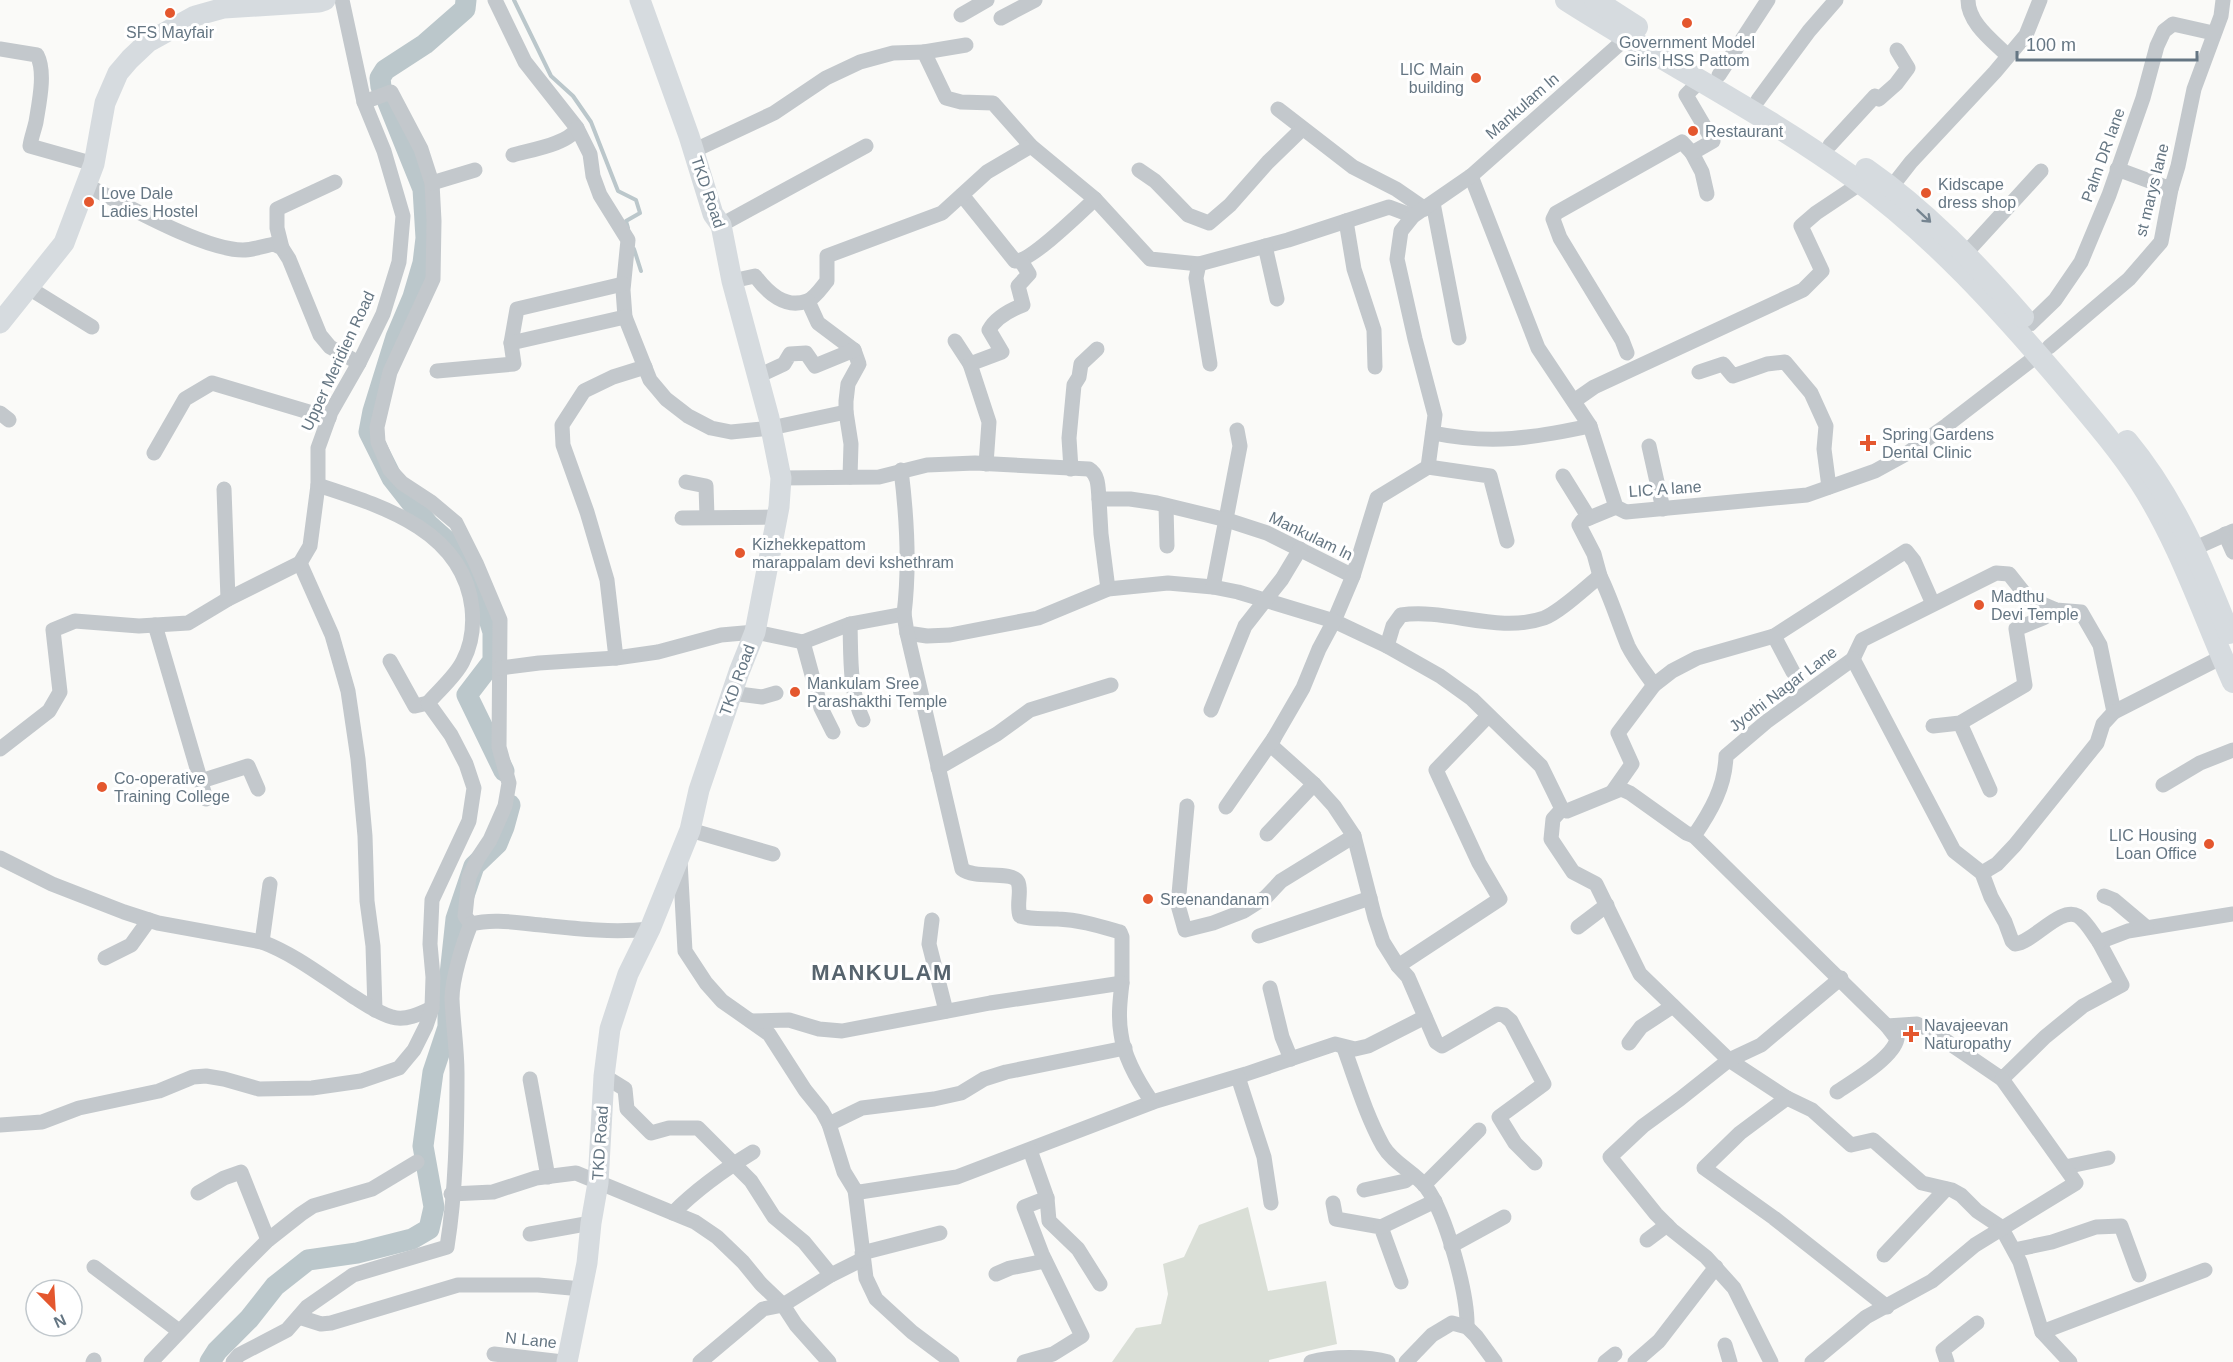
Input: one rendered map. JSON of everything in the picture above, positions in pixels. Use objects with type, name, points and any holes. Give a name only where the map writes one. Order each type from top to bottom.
[{"type":"main road","points":[[1566,0],[1633,33],[1709,78],[1861,183],[1887,193],[1956,267],[2044,351]]},
{"type":"main road","points":[[1595,0],[1617,6],[1633,33]]},
{"type":"main road","points":[[1709,78],[1758,100],[1830,145],[1965,254],[2030,324],[2044,351],[2140,482],[2193,549],[2227,651],[2233,682]]},
{"type":"main road","points":[[2166,512],[2180,555],[2227,651]]},
{"type":"street","points":[[0,323],[64,243],[94,164],[105,103],[118,73],[130,59],[148,42],[195,16],[251,3],[326,0]]},
{"type":"street","name":"Upper Meridien Road","points":[[300,563],[310,546],[318,485],[318,448],[329,418],[382,314],[399,262],[403,216],[384,151],[364,102],[342,0]]},
{"type":"street","points":[[495,0],[525,62],[577,128],[590,154],[593,176],[600,195],[628,240],[623,284],[625,317],[650,380],[666,399],[688,416],[711,428],[731,432],[771,428],[846,412]]},
{"type":"street","name":"TKD Road","points":[[565,1362],[587,1263],[598,1183],[604,1076],[610,1029],[628,975],[650,929],[690,830],[699,790],[755,632],[777,517],[781,478],[771,428],[732,281],[721,225],[714,214],[640,0]]},
{"type":"street","points":[[961,15],[987,0]]},
{"type":"street","points":[[1001,18],[1035,0]]},
{"type":"street","points":[[1692,153],[1713,141],[1686,95],[1709,78],[1768,0]]},
{"type":"street","points":[[1758,100],[1809,31],[1836,0]]},
{"type":"street","points":[[1968,0],[1975,22],[2008,56]]},
{"type":"street","points":[[1887,193],[1911,162],[1956,115],[2026,35],[2040,0]]},
{"type":"street","name":"st marys lane","points":[[2044,351],[2129,279],[2161,242],[2193,89],[2221,16],[2223,0]]},
{"type":"street","name":"Palm DR lane","points":[[2030,324],[2055,300],[2081,262],[2109,195],[2143,98],[2157,46],[2164,31],[2173,24],[2213,33]]},
{"type":"street","name":"Mankulam ln","points":[[1099,499],[1130,498],[1227,520],[1267,532],[1353,576],[1377,498],[1428,467],[1433,433],[1435,415],[1397,259],[1401,231],[1424,209],[1471,176],[1633,33]]},
{"type":"street","points":[[693,151],[774,113],[826,78],[860,62],[893,53],[924,52],[966,45]]},
{"type":"street","points":[[0,49],[37,55],[39,60],[40,81],[36,124],[30,146],[94,164]]},
{"type":"street","points":[[1830,145],[1875,96],[1879,99],[1896,84],[1908,68],[1897,50]]},
{"type":"street","points":[[924,52],[946,98],[961,102],[993,103],[1031,146],[1095,199],[1150,259],[1199,264],[1389,207],[1424,209]]},
{"type":"street","points":[[364,102],[392,92],[421,150],[432,183],[434,221],[433,279],[390,372],[377,426],[378,442],[390,470],[402,483],[431,502],[456,523],[500,620],[499,747],[509,783],[505,806],[490,840],[469,877],[465,915],[471,924]]},
{"type":"street","points":[[1278,109],[1353,167],[1396,189],[1424,209],[1459,338]]},
{"type":"street","points":[[513,155],[559,142],[574,133],[577,128]]},
{"type":"street","points":[[1139,170],[1155,181],[1188,215],[1209,223],[1230,205],[1268,162],[1302,129]]},
{"type":"street","points":[[1626,353],[1622,340],[1560,238],[1553,219],[1556,213],[1682,142],[1692,153],[1702,172],[1707,194]]},
{"type":"street","points":[[721,225],[866,146]]},
{"type":"street","points":[[732,281],[755,276],[765,289],[781,301],[794,304],[808,301],[827,281],[827,255],[887,231],[942,213],[987,172],[1031,146]]},
{"type":"street","points":[[2117,169],[2171,189]]},
{"type":"street","points":[[432,183],[475,170]]},
{"type":"street","points":[[1965,254],[2041,171]]},
{"type":"street","name":"LIC A lane","points":[[1471,176],[1538,348],[1590,426],[1616,507],[1626,512],[1807,495],[1875,471],[1906,454],[1947,425],[2044,351]]},
{"type":"street","points":[[335,182],[277,209],[278,228],[285,254],[320,335],[330,347],[359,363]]},
{"type":"street","points":[[1574,401],[1594,387],[1803,291],[1822,272],[1801,226],[1816,213],[1861,183]]},
{"type":"street","points":[[86,185],[176,230],[208,243],[244,250],[274,244],[285,254]]},
{"type":"street","points":[[962,195],[1015,261],[1021,261],[1040,248],[1095,199]]},
{"type":"street","points":[[1346,221],[1354,269],[1374,330],[1375,367]]},
{"type":"street","points":[[1265,246],[1277,299]]},
{"type":"street","points":[[970,364],[1002,352],[989,330],[992,324],[1008,312],[1023,305],[1018,286],[1029,274],[1021,261]]},
{"type":"street","points":[[1199,264],[1196,278],[1210,364]]},
{"type":"street","points":[[437,371],[514,364],[511,343],[517,309],[623,284]]},
{"type":"street","points":[[29,288],[92,327]]},
{"type":"street","points":[[808,301],[818,323],[854,350],[860,364],[848,384],[846,412],[851,444],[850,477]]},
{"type":"street","points":[[511,343],[625,317]]},
{"type":"street","points":[[955,341],[970,364],[989,422],[986,464]]},
{"type":"street","points":[[1071,469],[1069,438],[1074,386],[1081,364],[1097,349]]},
{"type":"street","points":[[758,376],[784,364],[790,354],[806,353],[815,366],[854,350]]},
{"type":"street","points":[[1699,372],[1723,364],[1733,376],[1767,364],[1785,362],[1811,393],[1826,426],[1824,449],[1829,487]]},
{"type":"street","points":[[616,658],[607,580],[587,512],[563,445],[562,426],[584,391],[614,377],[645,367]]},
{"type":"street","points":[[154,453],[185,399],[212,383],[329,418]]},
{"type":"street","points":[[1433,433],[1462,439],[1503,441],[1590,426]]},
{"type":"street","points":[[1213,587],[1240,446],[1237,430]]},
{"type":"street","points":[[1649,446],[1663,509]]},
{"type":"street","points":[[781,478],[879,477],[927,465],[986,464],[1089,469],[1094,472],[1097,480],[1108,589]]},
{"type":"street","points":[[1428,467],[1490,476],[1508,541]]},
{"type":"street","points":[[901,470],[907,517],[908,586],[904,614],[962,869],[973,875],[1015,878],[1018,883],[1020,916],[1030,919],[1086,922],[1120,932],[1122,937],[1119,1012],[1121,1036],[1143,1089],[1152,1102]]},
{"type":"street","points":[[1563,476],[1589,518]]},
{"type":"street","points":[[686,482],[706,486],[707,517]]},
{"type":"street","points":[[318,485],[368,502],[420,527],[447,548],[470,589],[474,629],[463,662],[428,703],[415,706],[390,661]]},
{"type":"street","points":[[224,489],[228,599]]},
{"type":"street","points":[[1166,506],[1167,546]]},
{"type":"street","points":[[1616,507],[1589,518],[1579,525],[1594,554],[1600,576],[1628,646],[1638,665],[1654,685]]},
{"type":"street","points":[[682,518],[777,517]]},
{"type":"street","points":[[2193,549],[2229,532],[2233,552]]},
{"type":"street","points":[[1211,710],[1245,626],[1282,579],[1300,549]]},
{"type":"street","points":[[1613,791],[1632,764],[1618,733],[1654,685],[1672,671],[1697,658],[1774,636],[1906,551],[1914,561],[1933,604]]},
{"type":"street","points":[[0,749],[49,711],[60,692],[54,630],[75,621],[139,626],[188,623],[228,599],[300,563],[332,635],[348,691],[358,759],[365,836],[375,1010]]},
{"type":"street","name":"Jyothi Nagar Lane","points":[[1694,836],[1712,808],[1725,773],[1726,756],[1766,722],[1853,659],[1862,640],[1996,573],[2008,574],[2028,598],[2056,610],[2081,612],[2100,645],[2114,712]]},
{"type":"street","points":[[1226,807],[1274,738],[1303,688],[1353,576]]},
{"type":"street","points":[[1386,646],[1393,626],[1401,615],[1422,612],[1476,620],[1525,622],[1546,617],[1600,576]]},
{"type":"street","points":[[907,633],[927,636],[950,635],[1038,618],[1108,589],[1168,583],[1213,587],[1265,600],[1334,621],[1386,646],[1440,676],[1472,699],[1541,766],[1562,808],[1567,810],[1621,789],[1686,833],[1694,836],[1841,978],[1897,1039],[1896,1045],[1876,1065],[1837,1092]]},
{"type":"street","points":[[1933,726],[1960,723],[2025,685],[2016,629],[2056,610]]},
{"type":"street","points":[[500,668],[658,652],[721,634],[755,632],[802,642],[850,624],[904,614]]},
{"type":"street","points":[[850,624],[851,668],[859,711],[863,720]]},
{"type":"street","points":[[155,625],[206,799]]},
{"type":"street","points":[[1774,636],[1793,672]]},
{"type":"street","points":[[802,642],[821,708],[833,732]]},
{"type":"street","points":[[1982,873],[1998,864],[2015,845],[2097,743],[2103,724],[2114,712],[2227,651]]},
{"type":"street","points":[[1853,659],[1954,851],[1982,873],[2014,943],[2023,942],[2062,916],[2074,915],[2082,920],[2099,942],[2122,985],[2083,1006],[2002,1079]]},
{"type":"street","points":[[938,768],[997,734],[1030,710],[1111,685]]},
{"type":"street","points":[[732,693],[762,697],[776,693]]},
{"type":"street","points":[[0,1125],[42,1122],[79,1108],[159,1091],[193,1077],[224,1078],[259,1089],[312,1088],[361,1081],[399,1068],[414,1050],[432,1008],[433,977],[430,944],[432,900],[469,820],[474,788],[466,764],[451,735],[428,703]]},
{"type":"street","points":[[1398,966],[1500,899],[1479,863],[1436,770],[1488,716]]},
{"type":"street","points":[[1960,723],[1990,790]]},
{"type":"street","points":[[1274,738],[1272,743],[1274,748],[1314,784],[1334,806],[1354,836],[1383,942],[1398,966],[1408,976],[1436,1042],[1442,1046],[1497,1014],[1504,1015],[1511,1021],[1544,1084],[1499,1117],[1515,1143],[1535,1163]]},
{"type":"street","points":[[2163,785],[2200,763],[2233,750]]},
{"type":"street","points":[[201,781],[248,766],[258,789]]},
{"type":"street","points":[[1267,834],[1314,784]]},
{"type":"street","points":[[1187,806],[1178,905],[1185,930],[1244,911],[1266,897],[1281,881],[1354,836]]},
{"type":"street","points":[[1562,808],[1553,819],[1551,839],[1573,872],[1596,884],[1640,974],[1729,1060],[1787,1098],[1812,1110],[1851,1145],[1873,1140],[1922,1183],[1961,1195],[1977,1211],[2001,1227],[2020,1262],[2042,1332],[2070,1362]]},
{"type":"street","points":[[690,830],[773,854]]},
{"type":"street","points":[[680,856],[685,951],[706,983],[722,1001],[769,1034],[805,1090],[822,1111],[829,1124],[844,1172],[855,1190],[866,1278],[876,1299],[912,1332],[952,1362]]},
{"type":"street","points":[[0,858],[52,884],[149,920],[262,942],[314,970],[375,1010],[394,1018],[416,1016],[432,1008]]},
{"type":"street","points":[[262,942],[270,884]]},
{"type":"street","points":[[2104,896],[2114,900],[2146,927]]},
{"type":"street","points":[[1259,936],[1370,898]]},
{"type":"street","points":[[1578,927],[1607,905]]},
{"type":"street","points":[[2099,942],[2146,927],[2233,914]]},
{"type":"street","points":[[105,958],[131,945],[149,920]]},
{"type":"street","points":[[932,920],[929,944],[946,1011]]},
{"type":"street","points":[[471,924],[500,921],[593,930],[650,929]]},
{"type":"street","points":[[233,1362],[238,1355],[287,1330],[307,1307],[353,1275],[447,1247],[452,1194],[457,1071],[452,997],[464,940],[471,924]]},
{"type":"street","points":[[1771,1362],[1734,1288],[1716,1268],[1667,1225],[1610,1156],[1643,1126],[1729,1060],[1761,1045],[1841,978]]},
{"type":"street","points":[[750,1020],[789,1020],[819,1029],[842,1030],[1122,982]]},
{"type":"street","points":[[1270,988],[1282,1037],[1291,1059]]},
{"type":"street","points":[[1629,1043],[1641,1027],[1673,1006]]},
{"type":"street","points":[[855,1190],[870,1192],[957,1177],[1152,1102],[1238,1077],[1335,1044],[1355,1049],[1368,1046],[1425,1017]]},
{"type":"street","points":[[1812,1362],[1866,1317],[1932,1281],[1975,1245],[2001,1227],[2076,1183],[2002,1079],[1923,1027],[1910,1023],[1887,1026]]},
{"type":"street","points":[[829,1124],[862,1108],[961,1093],[984,1079],[1006,1072],[1125,1048]]},
{"type":"street","points":[[1344,1048],[1369,1116],[1385,1148],[1419,1180],[1435,1201],[1443,1217],[1466,1307],[1467,1327]]},
{"type":"street","points":[[604,1076],[625,1089],[627,1109],[651,1133],[669,1128],[698,1128],[751,1181],[774,1217],[804,1242],[831,1275]]},
{"type":"street","points":[[1238,1077],[1264,1157],[1271,1203]]},
{"type":"street","points":[[530,1079],[548,1177]]},
{"type":"street","points":[[1787,1098],[1740,1133],[1704,1168],[1774,1218],[1887,1307]]},
{"type":"street","points":[[1364,1190],[1419,1180],[1479,1130]]},
{"type":"street","points":[[1030,1150],[1047,1198],[1049,1221],[1078,1249],[1100,1284]]},
{"type":"street","points":[[673,1213],[686,1200],[733,1164],[753,1152]]},
{"type":"street","points":[[2065,1167],[2108,1158]]},
{"type":"street","points":[[151,1362],[268,1240],[314,1206],[372,1189],[417,1162]]},
{"type":"street","points":[[198,1193],[224,1178],[241,1172],[268,1240]]},
{"type":"street","points":[[452,1194],[493,1192],[536,1178],[576,1173],[695,1222],[717,1237],[743,1262],[761,1284],[783,1305],[796,1325],[829,1362]]},
{"type":"street","points":[[1884,1254],[1946,1189]]},
{"type":"street","points":[[1024,1362],[1053,1354],[1082,1336],[1045,1261],[1024,1207],[1047,1198]]},
{"type":"street","points":[[1333,1203],[1336,1219],[1381,1227],[1435,1201]]},
{"type":"street","points":[[1451,1246],[1504,1217]]},
{"type":"street","points":[[530,1234],[591,1223]]},
{"type":"street","points":[[1647,1240],[1667,1225]]},
{"type":"street","points":[[2014,1250],[2052,1242],[2096,1227],[2121,1226],[2139,1275]]},
{"type":"street","points":[[1381,1227],[1401,1282]]},
{"type":"street","points":[[700,1362],[763,1309],[783,1305],[863,1256],[940,1233]]},
{"type":"street","points":[[996,1274],[1010,1268],[1045,1261]]},
{"type":"street","points":[[94,1267],[179,1331]]},
{"type":"street","points":[[1635,1362],[1659,1341],[1716,1268]]},
{"type":"street","points":[[2042,1332],[2205,1270]]},
{"type":"street","points":[[299,1317],[321,1324],[331,1323],[458,1285],[538,1285],[582,1288]]},
{"type":"street","points":[[1406,1362],[1432,1335],[1452,1323],[1467,1327],[1493,1361]]},
{"type":"street","points":[[1947,1362],[1943,1350],[1977,1323]]},
{"type":"street","points":[[1725,1345],[1730,1362]]},
{"type":"street","name":"N Lane","points":[[494,1354],[565,1362]]},
{"type":"street","points":[[1311,1362],[1353,1358],[1378,1359],[1388,1362]]},
{"type":"street","points":[[509,1362],[514,1362]]},
{"type":"shaded area","points":[[1248,1207],[1268,1291],[1326,1281],[1337,1344],[1269,1360],[1269,1362],[1112,1362],[1136,1328],[1161,1324],[1168,1294],[1163,1264],[1184,1257],[1199,1225]]},
{"type":"waterway","points":[[381,87],[380,78],[385,70],[425,44],[465,9],[466,0]]},
{"type":"waterway","points":[[514,0],[551,76],[573,96],[591,122],[618,191],[636,200],[640,213],[626,221],[628,228]]},
{"type":"waterway","points":[[387,100],[423,189],[426,238],[423,263],[413,297],[396,337],[373,411],[369,432],[392,478],[428,524],[465,557],[481,594],[493,632],[493,661],[467,695],[504,771]]},
{"type":"waterway","points":[[634,249],[641,271]]},
{"type":"waterway","points":[[210,1362],[217,1351],[249,1319],[275,1286],[308,1260],[357,1253],[412,1239],[429,1229],[434,1207],[423,1146],[433,1072],[448,1027],[448,993],[456,919],[474,866],[497,844],[510,805]]},
{"type":"place","name":"SFS Mayfair","points":[[170,13]]},
{"type":"place","name":"Government Model Girls HSS Pattom","points":[[1687,23]]},
{"type":"place","name":"LIC Main building","points":[[1476,78]]},
{"type":"place","name":"Restaurant","points":[[1693,131]]},
{"type":"place","name":"Kidscape dress shop","points":[[1926,193]]},
{"type":"place","name":"Love Dale Ladies Hostel","points":[[89,202]]},
{"type":"place","name":"Spring Gardens Dental Clinic","points":[[1868,443]]},
{"type":"place","name":"Kizhekkepattom marappalam devi kshethram","points":[[740,553]]},
{"type":"place","name":"Madthu Devi Temple","points":[[1979,605]]},
{"type":"place","name":"Mankulam Sree Parashakthi Temple","points":[[795,692]]},
{"type":"place","name":"Co-operative Training College","points":[[102,787]]},
{"type":"place","name":"LIC Housing Loan Office","points":[[2209,844]]},
{"type":"place","name":"Sreenandanam","points":[[1148,899]]},
{"type":"place","name":"Navajeevan Naturopathy","points":[[1911,1034]]},
{"type":"district","name":"MANKULAM","points":[[882,972]]}]
